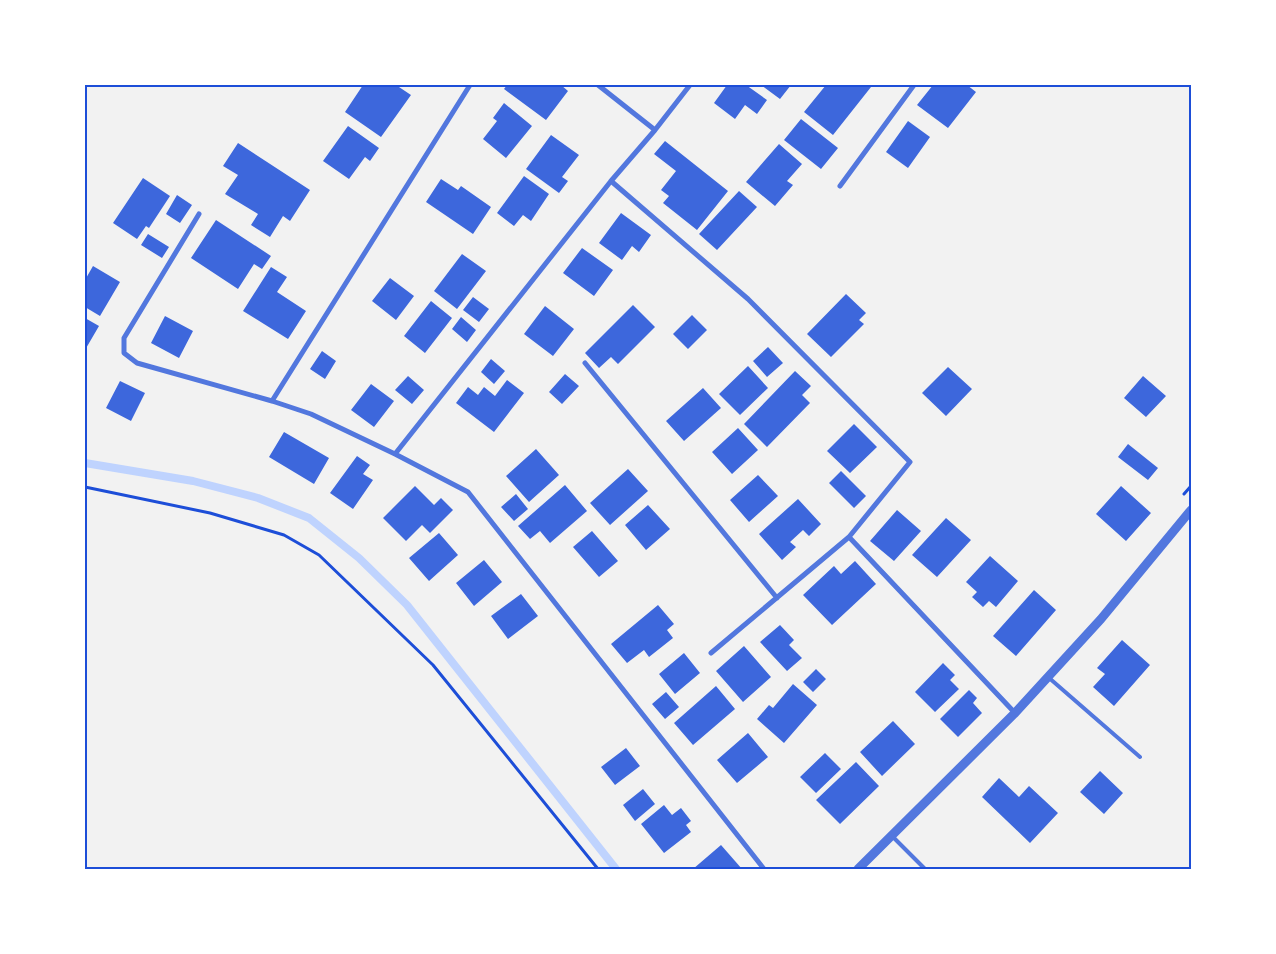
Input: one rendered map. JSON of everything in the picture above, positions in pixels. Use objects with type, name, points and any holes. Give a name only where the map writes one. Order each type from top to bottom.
[{"type":"street","points":[[272,400],[470,85]]},
{"type":"street","points":[[598,85],[654,130]]},
{"type":"street","points":[[395,454],[611,181],[690,85]]},
{"type":"street","points":[[840,186],[914,85]]},
{"type":"street","points":[[611,181],[748,299],[910,462],[849,537],[711,653]]},
{"type":"street","points":[[199,214],[124,338],[124,353],[136,363],[272,400],[311,414],[395,454],[468,492],[764,869]]},
{"type":"street","points":[[585,363],[777,598]]},
{"type":"street","points":[[858,869],[1015,713],[1101,619],[1190,514]]},
{"type":"street","points":[[849,537],[1015,713]]},
{"type":"lane","points":[[1048,677],[1140,758]]},
{"type":"lane","points":[[892,836],[925,869]]},
{"type":"path","points":[[85,487],[210,513],[284,535],[319,555],[433,665],[598,869]]},
{"type":"building","points":[[363,85],[396,85],[411,95],[381,137],[345,112]]},
{"type":"building","points":[[507,85],[561,85],[568,91],[546,120],[504,89]]},
{"type":"building","points":[[727,85],[746,85],[767,100],[757,114],[745,105],[735,119],[714,103]]},
{"type":"building","points":[[761,85],[791,85],[780,99]]},
{"type":"building","points":[[826,85],[869,85],[871,87],[833,135],[804,112]]},
{"type":"building","points":[[933,85],[967,85],[976,92],[948,128],[917,105]]},
{"type":"building","points":[[504,103],[532,126],[506,158],[483,139],[497,121],[493,118]]},
{"type":"building","points":[[801,119],[838,148],[821,169],[784,140]]},
{"type":"building","points":[[908,121],[930,137],[908,168],[886,152]]},
{"type":"building","points":[[348,126],[379,148],[370,161],[365,157],[349,179],[323,161]]},
{"type":"building","points":[[551,135],[579,155],[562,177],[568,181],[559,193],[526,169]]},
{"type":"building","points":[[665,141],[728,191],[697,230],[663,203],[669,196],[661,190],[676,171],[654,154]]},
{"type":"building","points":[[238,143],[310,190],[290,221],[283,216],[270,237],[251,225],[258,214],[225,194],[238,175],[223,166]]},
{"type":"building","points":[[779,144],[802,164],[787,181],[793,185],[775,206],[746,182]]},
{"type":"building","points":[[524,176],[549,194],[531,221],[523,215],[514,226],[497,213]]},
{"type":"building","points":[[143,178],[170,196],[149,228],[146,226],[137,239],[113,223]]},
{"type":"building","points":[[441,179],[458,190],[461,186],[491,207],[473,234],[426,202]]},
{"type":"building","points":[[739,191],[757,207],[717,250],[699,234]]},
{"type":"building","points":[[177,195],[192,205],[180,223],[166,214]]},
{"type":"building","points":[[621,213],[651,235],[639,252],[632,246],[622,260],[599,243]]},
{"type":"building","points":[[216,220],[271,256],[262,269],[254,264],[238,289],[191,258]]},
{"type":"building","points":[[148,234],[169,247],[162,258],[141,245]]},
{"type":"building","points":[[582,248],[613,270],[594,296],[563,273]]},
{"type":"building","points":[[462,254],[486,271],[457,309],[434,291]]},
{"type":"building","points":[[93,266],[120,282],[100,316],[85,307],[85,280]]},
{"type":"building","points":[[271,267],[287,277],[277,292],[306,311],[288,339],[243,311]]},
{"type":"building","points":[[390,278],[414,296],[396,320],[372,301]]},
{"type":"building","points":[[846,294],[866,313],[859,320],[864,324],[831,357],[807,334]]},
{"type":"building","points":[[473,297],[489,309],[479,322],[463,310]]},
{"type":"building","points":[[431,301],[452,318],[425,353],[404,336]]},
{"type":"building","points":[[633,305],[655,327],[618,364],[611,357],[599,368],[585,353]]},
{"type":"building","points":[[545,306],[574,329],[553,356],[524,334]]},
{"type":"building","points":[[692,315],[707,330],[688,349],[673,334]]},
{"type":"building","points":[[165,316],[193,331],[179,358],[151,343]]},
{"type":"building","points":[[461,317],[476,330],[467,342],[452,329]]},
{"type":"building","points":[[85,318],[99,326],[85,350]]},
{"type":"building","points":[[768,347],[783,363],[767,377],[753,361]]},
{"type":"building","points":[[322,351],[336,361],[325,379],[310,369]]},
{"type":"building","points":[[491,359],[505,371],[494,384],[481,372]]},
{"type":"building","points":[[748,366],[768,388],[740,415],[719,394]]},
{"type":"building","points":[[948,367],[972,389],[946,416],[922,393]]},
{"type":"building","points":[[795,371],[811,386],[802,395],[810,403],[767,447],[744,424]]},
{"type":"building","points":[[565,374],[579,386],[562,404],[549,392]]},
{"type":"building","points":[[408,376],[424,390],[412,404],[395,390]]},
{"type":"building","points":[[1143,376],[1166,396],[1146,417],[1124,398]]},
{"type":"building","points":[[507,380],[524,393],[494,432],[456,403],[468,387],[478,395],[484,387],[495,396]]},
{"type":"building","points":[[120,381],[145,393],[131,421],[106,408]]},
{"type":"building","points":[[371,384],[394,401],[374,427],[351,410]]},
{"type":"building","points":[[703,388],[721,408],[684,441],[666,421]]},
{"type":"building","points":[[854,424],[877,447],[850,473],[827,451]]},
{"type":"building","points":[[738,428],[758,450],[732,474],[712,452]]},
{"type":"building","points":[[284,432],[329,458],[314,484],[269,457]]},
{"type":"building","points":[[1128,444],[1158,468],[1148,480],[1118,457]]},
{"type":"building","points":[[536,449],[559,475],[529,502],[506,476]]},
{"type":"building","points":[[357,456],[370,465],[363,474],[373,480],[353,509],[330,493]]},
{"type":"building","points":[[628,469],[648,491],[610,525],[590,503]]},
{"type":"building","points":[[841,471],[866,496],[854,508],[829,483]]},
{"type":"building","points":[[758,475],[778,496],[749,522],[730,500]]},
{"type":"building","points":[[565,485],[587,511],[550,543],[540,531],[530,539],[518,526]]},
{"type":"building","points":[[415,486],[434,505],[441,498],[453,510],[430,533],[422,525],[406,541],[383,518]]},
{"type":"building","points":[[1121,486],[1151,513],[1126,541],[1096,514]]},
{"type":"building","points":[[516,494],[528,509],[514,521],[501,507]]},
{"type":"building","points":[[798,499],[821,524],[809,536],[803,530],[790,542],[796,547],[782,560],[759,534]]},
{"type":"building","points":[[648,505],[670,529],[646,550],[625,525]]},
{"type":"building","points":[[897,510],[921,531],[894,561],[870,541]]},
{"type":"building","points":[[946,518],[971,540],[937,577],[912,555]]},
{"type":"building","points":[[592,531],[618,561],[599,577],[573,547]]},
{"type":"building","points":[[439,533],[458,555],[429,581],[409,558]]},
{"type":"building","points":[[990,556],[1018,581],[996,607],[989,601],[983,607],[972,597],[977,592],[966,582]]},
{"type":"building","points":[[484,560],[502,582],[474,606],[456,583]]},
{"type":"building","points":[[855,561],[876,584],[832,625],[803,595],[834,566],[841,574]]},
{"type":"building","points":[[1034,590],[1056,610],[1016,656],[993,636]]},
{"type":"building","points":[[521,594],[538,616],[508,639],[491,616]]},
{"type":"building","points":[[658,605],[674,624],[667,630],[673,638],[649,657],[644,650],[627,663],[611,644]]},
{"type":"building","points":[[780,625],[794,640],[789,645],[802,658],[787,671],[760,642]]},
{"type":"building","points":[[1122,640],[1150,665],[1114,706],[1093,687],[1105,674],[1097,668]]},
{"type":"building","points":[[744,646],[771,677],[743,702],[716,671]]},
{"type":"building","points":[[684,653],[700,673],[675,694],[659,674]]},
{"type":"building","points":[[943,663],[955,675],[950,680],[959,689],[935,712],[915,692]]},
{"type":"building","points":[[816,669],[826,679],[813,692],[803,682]]},
{"type":"building","points":[[793,684],[817,705],[784,743],[757,719],[769,705],[773,708]]},
{"type":"building","points":[[716,686],[735,709],[693,745],[674,723]]},
{"type":"building","points":[[969,690],[977,698],[973,703],[982,713],[958,737],[940,719]]},
{"type":"building","points":[[666,692],[679,707],[665,719],[652,704]]},
{"type":"building","points":[[893,721],[915,744],[882,776],[860,752]]},
{"type":"building","points":[[748,733],[768,757],[737,783],[717,760]]},
{"type":"building","points":[[626,748],[640,766],[615,785],[601,767]]},
{"type":"building","points":[[825,753],[841,769],[816,793],[800,777]]},
{"type":"building","points":[[856,762],[879,786],[840,824],[816,800]]},
{"type":"building","points":[[1100,771],[1123,793],[1104,814],[1080,792]]},
{"type":"building","points":[[999,778],[1019,797],[1029,786],[1058,813],[1030,843],[982,797]]},
{"type":"building","points":[[643,789],[655,804],[635,821],[623,805]]},
{"type":"building","points":[[664,805],[672,815],[681,808],[691,821],[686,825],[691,832],[664,853],[641,824]]},
{"type":"building","points":[[721,845],[742,869],[693,869]]},
{"type":"waterway","points":[[85,463],[193,481],[258,498],[309,518],[359,558],[407,605],[616,869]]}]
